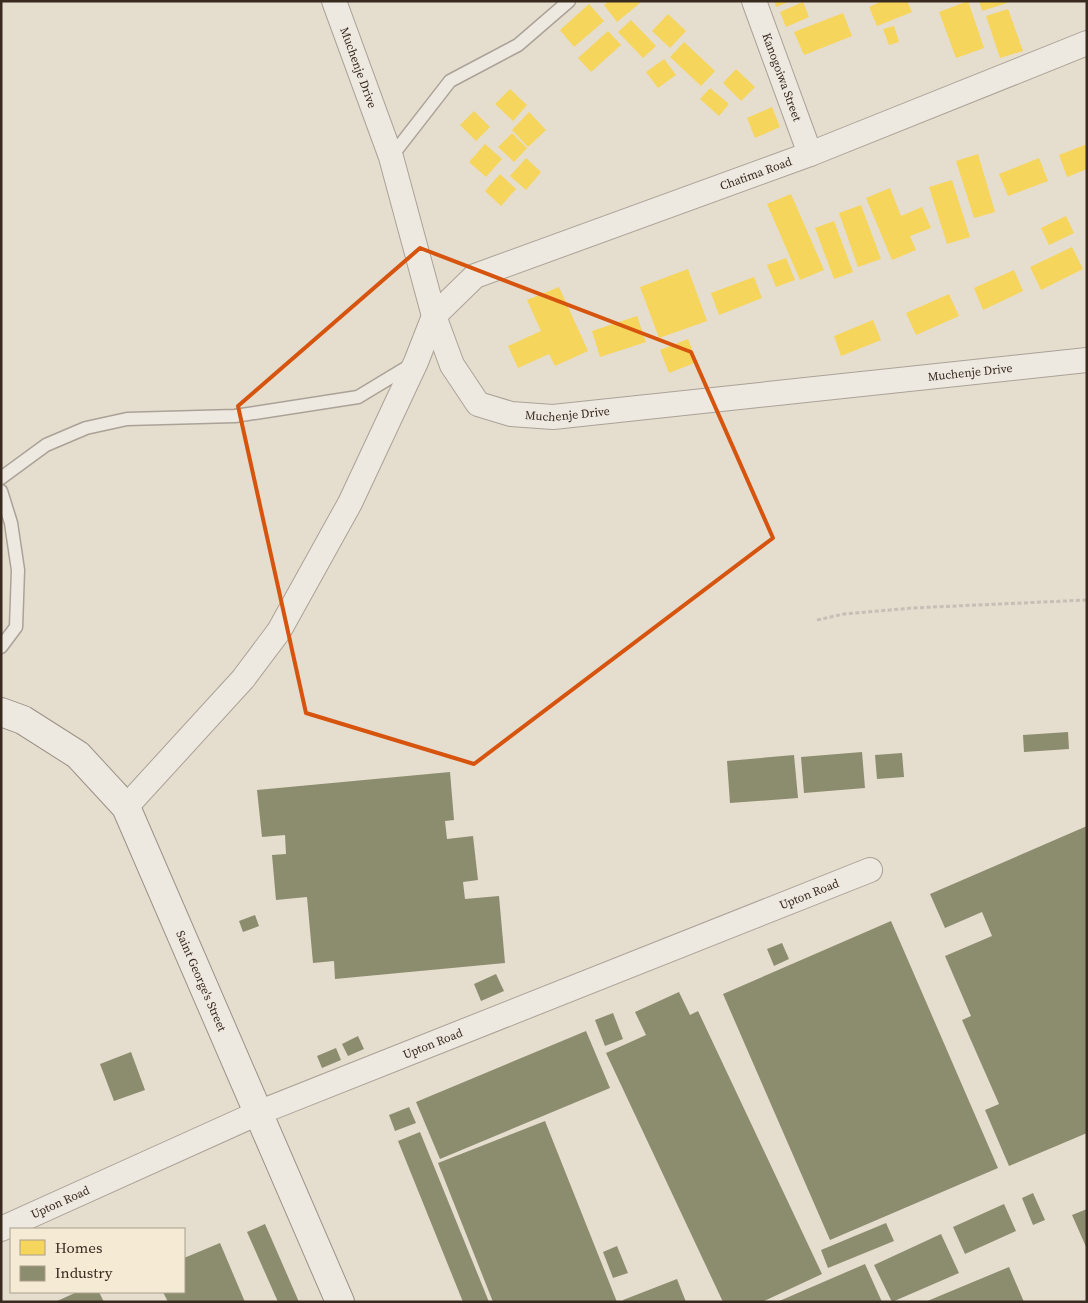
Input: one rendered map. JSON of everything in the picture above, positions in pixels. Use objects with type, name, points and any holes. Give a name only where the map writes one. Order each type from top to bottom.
[{"type":"main road","name":"Saint George's Street","points":[[1,712],[23,720],[78,755],[126,807],[340,1302]]},
{"type":"street","name":"Muchenje Drive","points":[[334,1],[391,157],[434,316],[452,365],[478,404],[511,414],[553,417],[1087,360]]},
{"type":"street","name":"Kanogoiwa Street","points":[[754,1],[810,154]]},
{"type":"street","name":"Chatima Road","points":[[434,316],[475,276],[810,154],[1087,43]]},
{"type":"street","points":[[126,807],[243,679],[279,631],[350,503],[416,362],[434,316]]},
{"type":"street","name":"Upton Road","points":[[1,1229],[258,1113],[870,870]]},
{"type":"lane","points":[[391,157],[450,82],[518,45],[569,1]]},
{"type":"lane","points":[[1,478],[46,445],[86,428],[127,419],[236,416],[358,397],[416,362]]},
{"type":"lane","points":[[1,492],[11,523],[18,570],[16,627],[1,647]]},
{"type":"path","points":[[816,620],[844,614],[912,608],[1087,600]]},
{"type":"highlighted area","points":[[420,248],[691,352],[773,538],[474,764],[306,713],[238,406]]},
{"type":"building: Homes","points":[[608,1],[639,1],[640,3],[617,22],[604,5]]},
{"type":"building: Homes","points":[[774,1],[791,1],[776,7]]},
{"type":"building: Homes","points":[[882,1],[907,1],[912,12],[877,26],[869,7]]},
{"type":"building: Homes","points":[[968,1],[984,48],[956,58],[939,12]]},
{"type":"building: Homes","points":[[979,1],[1006,1],[1007,3],[982,11]]},
{"type":"building: Homes","points":[[803,2],[809,17],[786,27],[780,12]]},
{"type":"building: Homes","points":[[589,4],[604,21],[574,47],[560,30]]},
{"type":"building: Homes","points":[[1008,9],[1023,51],[1000,58],[986,16]]},
{"type":"building: Homes","points":[[843,13],[852,36],[804,55],[794,32]]},
{"type":"building: Homes","points":[[668,14],[686,31],[670,48],[652,31]]},
{"type":"building: Homes","points":[[631,20],[656,46],[643,58],[618,32]]},
{"type":"building: Homes","points":[[894,26],[899,42],[889,45],[883,29]]},
{"type":"building: Homes","points":[[608,31],[621,45],[591,72],[578,58]]},
{"type":"building: Homes","points":[[684,42],[715,71],[701,86],[670,57]]},
{"type":"building: Homes","points":[[664,59],[676,75],[658,88],[646,72]]},
{"type":"building: Homes","points":[[736,69],[755,87],[741,101],[723,83]]},
{"type":"building: Homes","points":[[710,88],[729,104],[719,116],[700,99]]},
{"type":"building: Homes","points":[[510,89],[527,105],[513,121],[495,104]]},
{"type":"building: Homes","points":[[772,107],[780,127],[755,138],[747,118]]},
{"type":"building: Homes","points":[[474,111],[490,127],[476,141],[460,125]]},
{"type":"building: Homes","points":[[529,112],[546,130],[528,147],[512,130]]},
{"type":"building: Homes","points":[[512,133],[527,148],[514,162],[498,147]]},
{"type":"building: Homes","points":[[485,144],[502,159],[486,177],[469,162]]},
{"type":"building: Homes","points":[[1087,144],[1087,169],[1067,177],[1059,155]]},
{"type":"building: Homes","points":[[978,154],[995,212],[974,218],[956,161]]},
{"type":"building: Homes","points":[[526,158],[541,172],[526,190],[510,176]]},
{"type":"building: Homes","points":[[1039,158],[1048,181],[1008,196],[999,174]]},
{"type":"building: Homes","points":[[500,174],[516,189],[501,206],[485,191]]},
{"type":"building: Homes","points":[[952,180],[970,237],[947,244],[929,187]]},
{"type":"building: Homes","points":[[890,188],[901,216],[922,207],[931,228],[910,236],[916,250],[892,260],[866,198]]},
{"type":"building: Homes","points":[[791,194],[824,270],[800,280],[767,204]]},
{"type":"building: Homes","points":[[861,205],[881,259],[858,267],[839,213]]},
{"type":"building: Homes","points":[[1066,216],[1074,233],[1049,245],[1041,228]]},
{"type":"building: Homes","points":[[834,221],[853,272],[834,279],[815,228]]},
{"type":"building: Homes","points":[[1072,247],[1083,269],[1041,290],[1030,267]]},
{"type":"building: Homes","points":[[786,258],[795,280],[776,287],[767,265]]},
{"type":"building: Homes","points":[[688,269],[707,321],[659,338],[640,287]]},
{"type":"building: Homes","points":[[1014,270],[1023,291],[983,310],[974,288]]},
{"type":"building: Homes","points":[[754,277],[762,298],[719,315],[711,293]]},
{"type":"building: Homes","points":[[559,287],[588,351],[555,366],[549,354],[518,368],[508,346],[541,331],[527,300]]},
{"type":"building: Homes","points":[[949,294],[959,316],[916,335],[906,313]]},
{"type":"building: Homes","points":[[637,316],[646,342],[600,357],[592,331]]},
{"type":"building: Homes","points":[[873,320],[881,340],[841,356],[834,336]]},
{"type":"building: Homes","points":[[688,339],[697,362],[669,373],[660,350]]},
{"type":"building: Industry","points":[[1068,732],[1069,749],[1024,752],[1023,735]]},
{"type":"building: Industry","points":[[862,752],[865,788],[804,793],[801,757]]},
{"type":"building: Industry","points":[[902,753],[904,777],[877,779],[875,755]]},
{"type":"building: Industry","points":[[794,755],[798,798],[730,803],[727,761]]},
{"type":"building: Industry","points":[[450,772],[454,820],[445,821],[447,839],[473,836],[478,880],[463,882],[465,899],[499,896],[505,963],[335,979],[334,961],[313,963],[307,897],[276,900],[272,855],[286,854],[285,835],[262,837],[257,790]]},
{"type":"building: Industry","points":[[1087,826],[1087,1133],[1009,1166],[985,1110],[999,1104],[962,1020],[971,1016],[945,956],[992,936],[982,912],[945,928],[930,894]]},
{"type":"building: Industry","points":[[255,915],[259,926],[243,932],[239,921]]},
{"type":"building: Industry","points":[[891,921],[998,1168],[830,1240],[723,994]]},
{"type":"building: Industry","points":[[782,943],[789,959],[774,966],[767,949]]},
{"type":"building: Industry","points":[[496,974],[504,991],[481,1001],[474,984]]},
{"type":"building: Industry","points":[[679,992],[690,1015],[698,1011],[822,1274],[762,1302],[723,1302],[606,1053],[646,1035],[635,1012]]},
{"type":"building: Industry","points":[[613,1013],[623,1039],[605,1046],[595,1020]]},
{"type":"building: Industry","points":[[586,1031],[610,1088],[440,1159],[416,1102]]},
{"type":"building: Industry","points":[[358,1036],[364,1049],[348,1056],[342,1044]]},
{"type":"building: Industry","points":[[336,1048],[341,1060],[322,1068],[317,1056]]},
{"type":"building: Industry","points":[[131,1052],[145,1090],[114,1101],[100,1064]]},
{"type":"building: Industry","points":[[409,1107],[416,1123],[395,1131],[389,1115]]},
{"type":"building: Industry","points":[[545,1121],[617,1302],[493,1302],[438,1163]]},
{"type":"building: Industry","points":[[420,1132],[489,1302],[463,1302],[398,1141]]},
{"type":"building: Industry","points":[[1033,1193],[1045,1220],[1033,1225],[1022,1198]]},
{"type":"building: Industry","points":[[1004,1204],[1016,1231],[965,1254],[953,1227]]},
{"type":"building: Industry","points":[[1087,1209],[1087,1249],[1072,1215]]},
{"type":"building: Industry","points":[[886,1223],[894,1241],[828,1268],[821,1250]]},
{"type":"building: Industry","points":[[265,1224],[299,1302],[278,1302],[247,1232]]},
{"type":"building: Industry","points":[[941,1234],[959,1273],[892,1302],[874,1265]]},
{"type":"building: Industry","points":[[220,1243],[245,1302],[168,1302],[164,1293],[185,1293],[185,1258]]},
{"type":"building: Industry","points":[[617,1246],[628,1273],[613,1278],[603,1252]]},
{"type":"building: Industry","points":[[865,1264],[882,1302],[777,1302]]},
{"type":"building: Industry","points":[[1009,1267],[1024,1302],[925,1302]]},
{"type":"building: Industry","points":[[677,1279],[686,1302],[623,1302],[623,1300]]},
{"type":"building: Industry","points":[[75,1293],[100,1293],[104,1302],[55,1302]]}]
